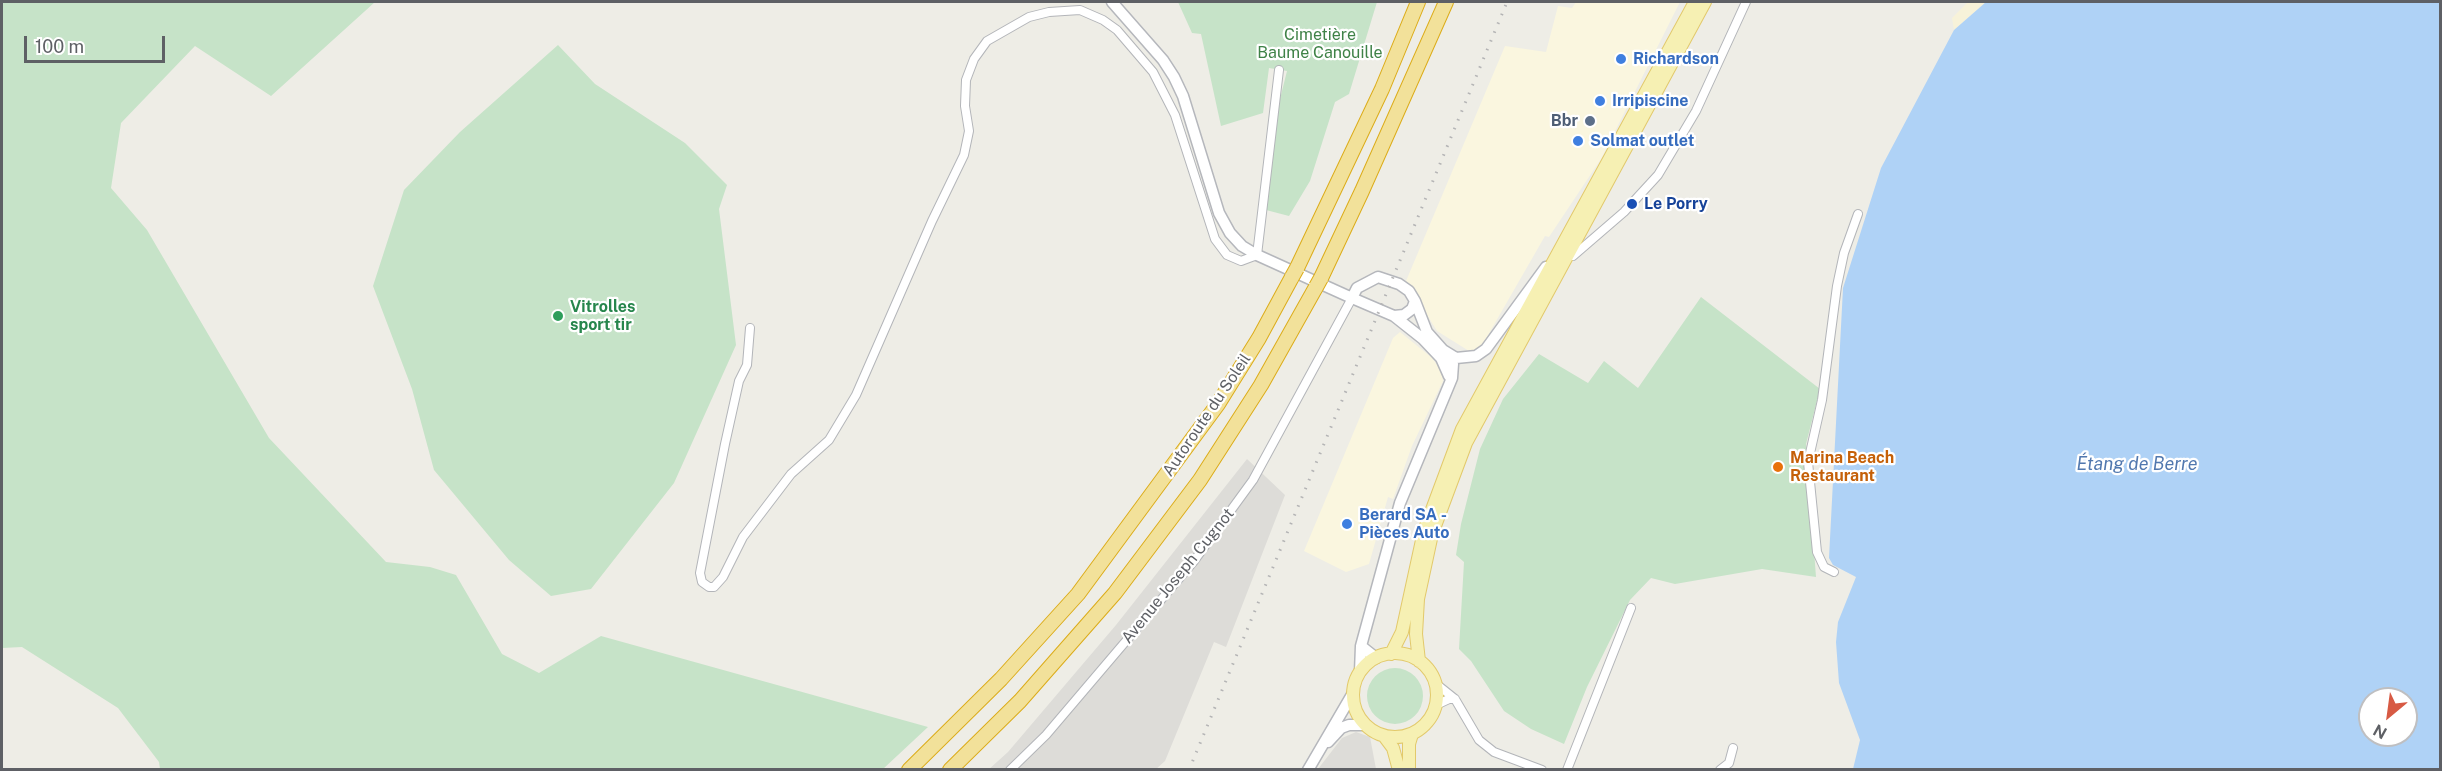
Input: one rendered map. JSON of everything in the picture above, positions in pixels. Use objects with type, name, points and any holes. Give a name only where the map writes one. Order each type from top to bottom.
[{"type":"highway","name":"Autoroute du Soleil","points":[[909,770],[1001,679],[1078,594],[1218,404],[1259,338],[1294,272],[1382,89],[1418,2]]},
{"type":"highway","name":"Autoroute du Soleil","points":[[950,770],[1020,701],[1129,574],[1200,480],[1261,385],[1318,283],[1362,191],[1446,2]]},
{"type":"main road","points":[[1112,2],[1163,60],[1174,77],[1183,96],[1219,213],[1236,239],[1257,255],[1394,316],[1423,339],[1441,358],[1447,367],[1450,385]]},
{"type":"main road","points":[[1391,654],[1402,632],[1424,531],[1462,429],[1695,2]]},
{"type":"main road","points":[[1419,661],[1416,634],[1418,599],[1432,534],[1466,443],[1705,2]]},
{"type":"main road","points":[[1449,355],[1465,358],[1476,356],[1486,349],[1570,232]]},
{"type":"main road","points":[[1309,768],[1353,693],[1360,672],[1361,646],[1400,503],[1454,371],[1449,355],[1427,332],[1416,301],[1409,291],[1399,284],[1378,277],[1358,288],[1352,298]]},
{"type":"main road","points":[[1394,316],[1409,312],[1416,301]]},
{"type":"main road","points":[[1361,646],[1376,658]]},
{"type":"main road","points":[[1360,672],[1376,658],[1391,654],[1410,656],[1429,670],[1435,683],[1436,705],[1431,717],[1412,734],[1384,736]]},
{"type":"main road","points":[[1353,693],[1354,705],[1366,725],[1384,736],[1393,748],[1399,770]]},
{"type":"main road","points":[[1309,768],[1341,728],[1349,724],[1366,725]]},
{"type":"main road","points":[[1409,770],[1412,734]]},
{"type":"street","points":[[1556,279],[1578,249],[1624,212],[1658,176],[1701,102],[1746,2]]},
{"type":"street","points":[[750,328],[747,365],[739,381],[725,444],[707,551],[700,573],[702,582],[709,587],[714,587],[723,577],[743,537],[791,474],[829,440],[856,395],[932,221],[964,155],[969,131],[965,106],[966,80],[974,59],[987,41],[1029,18],[1049,12],[1080,10],[1097,16],[1117,30],[1153,72],[1175,115],[1215,239],[1227,255],[1241,261],[1257,255],[1279,70]]},
{"type":"street","points":[[1834,572],[1824,567],[1817,552],[1808,462],[1822,400],[1837,286],[1844,253],[1858,214]]},
{"type":"street","name":"Avenue Joseph Cugnot","points":[[1010,770],[1046,735],[1201,552],[1253,480],[1352,298]]},
{"type":"street","points":[[1567,770],[1631,608]]},
{"type":"street","points":[[1435,683],[1455,699],[1479,740],[1494,752],[1542,770]]},
{"type":"street","points":[[1436,705],[1449,699],[1455,699]]},
{"type":"street","points":[[1720,770],[1729,763],[1733,748]]},
{"type":"shaded area","points":[[1576,2],[1680,2],[1601,159],[1549,237],[1545,236],[1480,349],[1469,351],[1437,331],[1406,281],[1505,46],[1546,52],[1558,6],[1572,8]]},
{"type":"shaded area","points":[[1400,332],[1431,357],[1441,370],[1443,381],[1412,446],[1393,499],[1388,497],[1369,564],[1346,572],[1304,551],[1393,338]]},
{"type":"shaded area","points":[[1247,459],[1285,495],[1226,647],[1214,642],[1165,761],[1155,770],[988,770],[1008,752],[1116,625]]},
{"type":"shaded area","points":[[1356,732],[1370,737],[1376,769],[1318,769],[1342,738]]},
{"type":"green space","points":[[2,2],[375,2],[271,96],[195,46],[121,123],[111,188],[147,230],[269,438],[386,562],[430,567],[456,575],[502,654],[539,673],[601,636],[928,727],[883,769],[160,769],[159,762],[118,708],[22,647],[2,648]]},
{"type":"green space","name":"Cimetière Baume Canouille","points":[[1178,2],[1377,2],[1349,94],[1335,102],[1310,181],[1289,216],[1266,210],[1280,99],[1287,71],[1269,68],[1263,113],[1221,126],[1201,34],[1192,33]]},
{"type":"green space","name":"Vitrolles sport tir","points":[[558,45],[595,84],[685,143],[727,185],[719,209],[736,345],[674,483],[591,589],[551,596],[509,560],[434,470],[412,389],[373,286],[404,190],[460,132]]},
{"type":"green space","points":[[1701,297],[1820,389],[1806,444],[1816,577],[1762,569],[1675,584],[1651,578],[1630,600],[1587,687],[1564,744],[1531,729],[1504,711],[1471,661],[1459,649],[1464,562],[1456,555],[1461,524],[1480,449],[1503,399],[1539,354],[1588,383],[1604,361],[1638,388]]},
{"type":"green space","points":[[1390,668],[1400,668],[1415,676],[1421,685],[1423,696],[1421,707],[1415,716],[1400,724],[1390,724],[1379,719],[1372,712],[1367,701],[1367,691],[1372,680],[1379,673]]},
{"type":"sand","points":[[1968,2],[1986,2],[1954,30],[1952,18]]},
{"type":"water","name":"Étang de Berre","points":[[1986,2],[2440,2],[2440,769],[1853,769],[1860,740],[1839,683],[1836,642],[1838,622],[1856,577],[1833,565],[1829,558],[1843,288],[1881,168],[1954,30]]},
{"type":"railway","points":[[1189,770],[1507,2]]},
{"type":"place","name":"Richardson","points":[[1621,59]]},
{"type":"place","name":"Irripiscine","points":[[1600,101]]},
{"type":"place","name":"Bbr","points":[[1590,121]]},
{"type":"place","name":"Solmat outlet","points":[[1578,141]]},
{"type":"place","name":"Le Porry","points":[[1632,204]]},
{"type":"place","name":"Vitrolles sport tir","points":[[558,316]]},
{"type":"place","name":"Marina Beach Restaurant","points":[[1778,467]]},
{"type":"place","name":"Berard SA - Pièces Auto","points":[[1347,524]]}]
